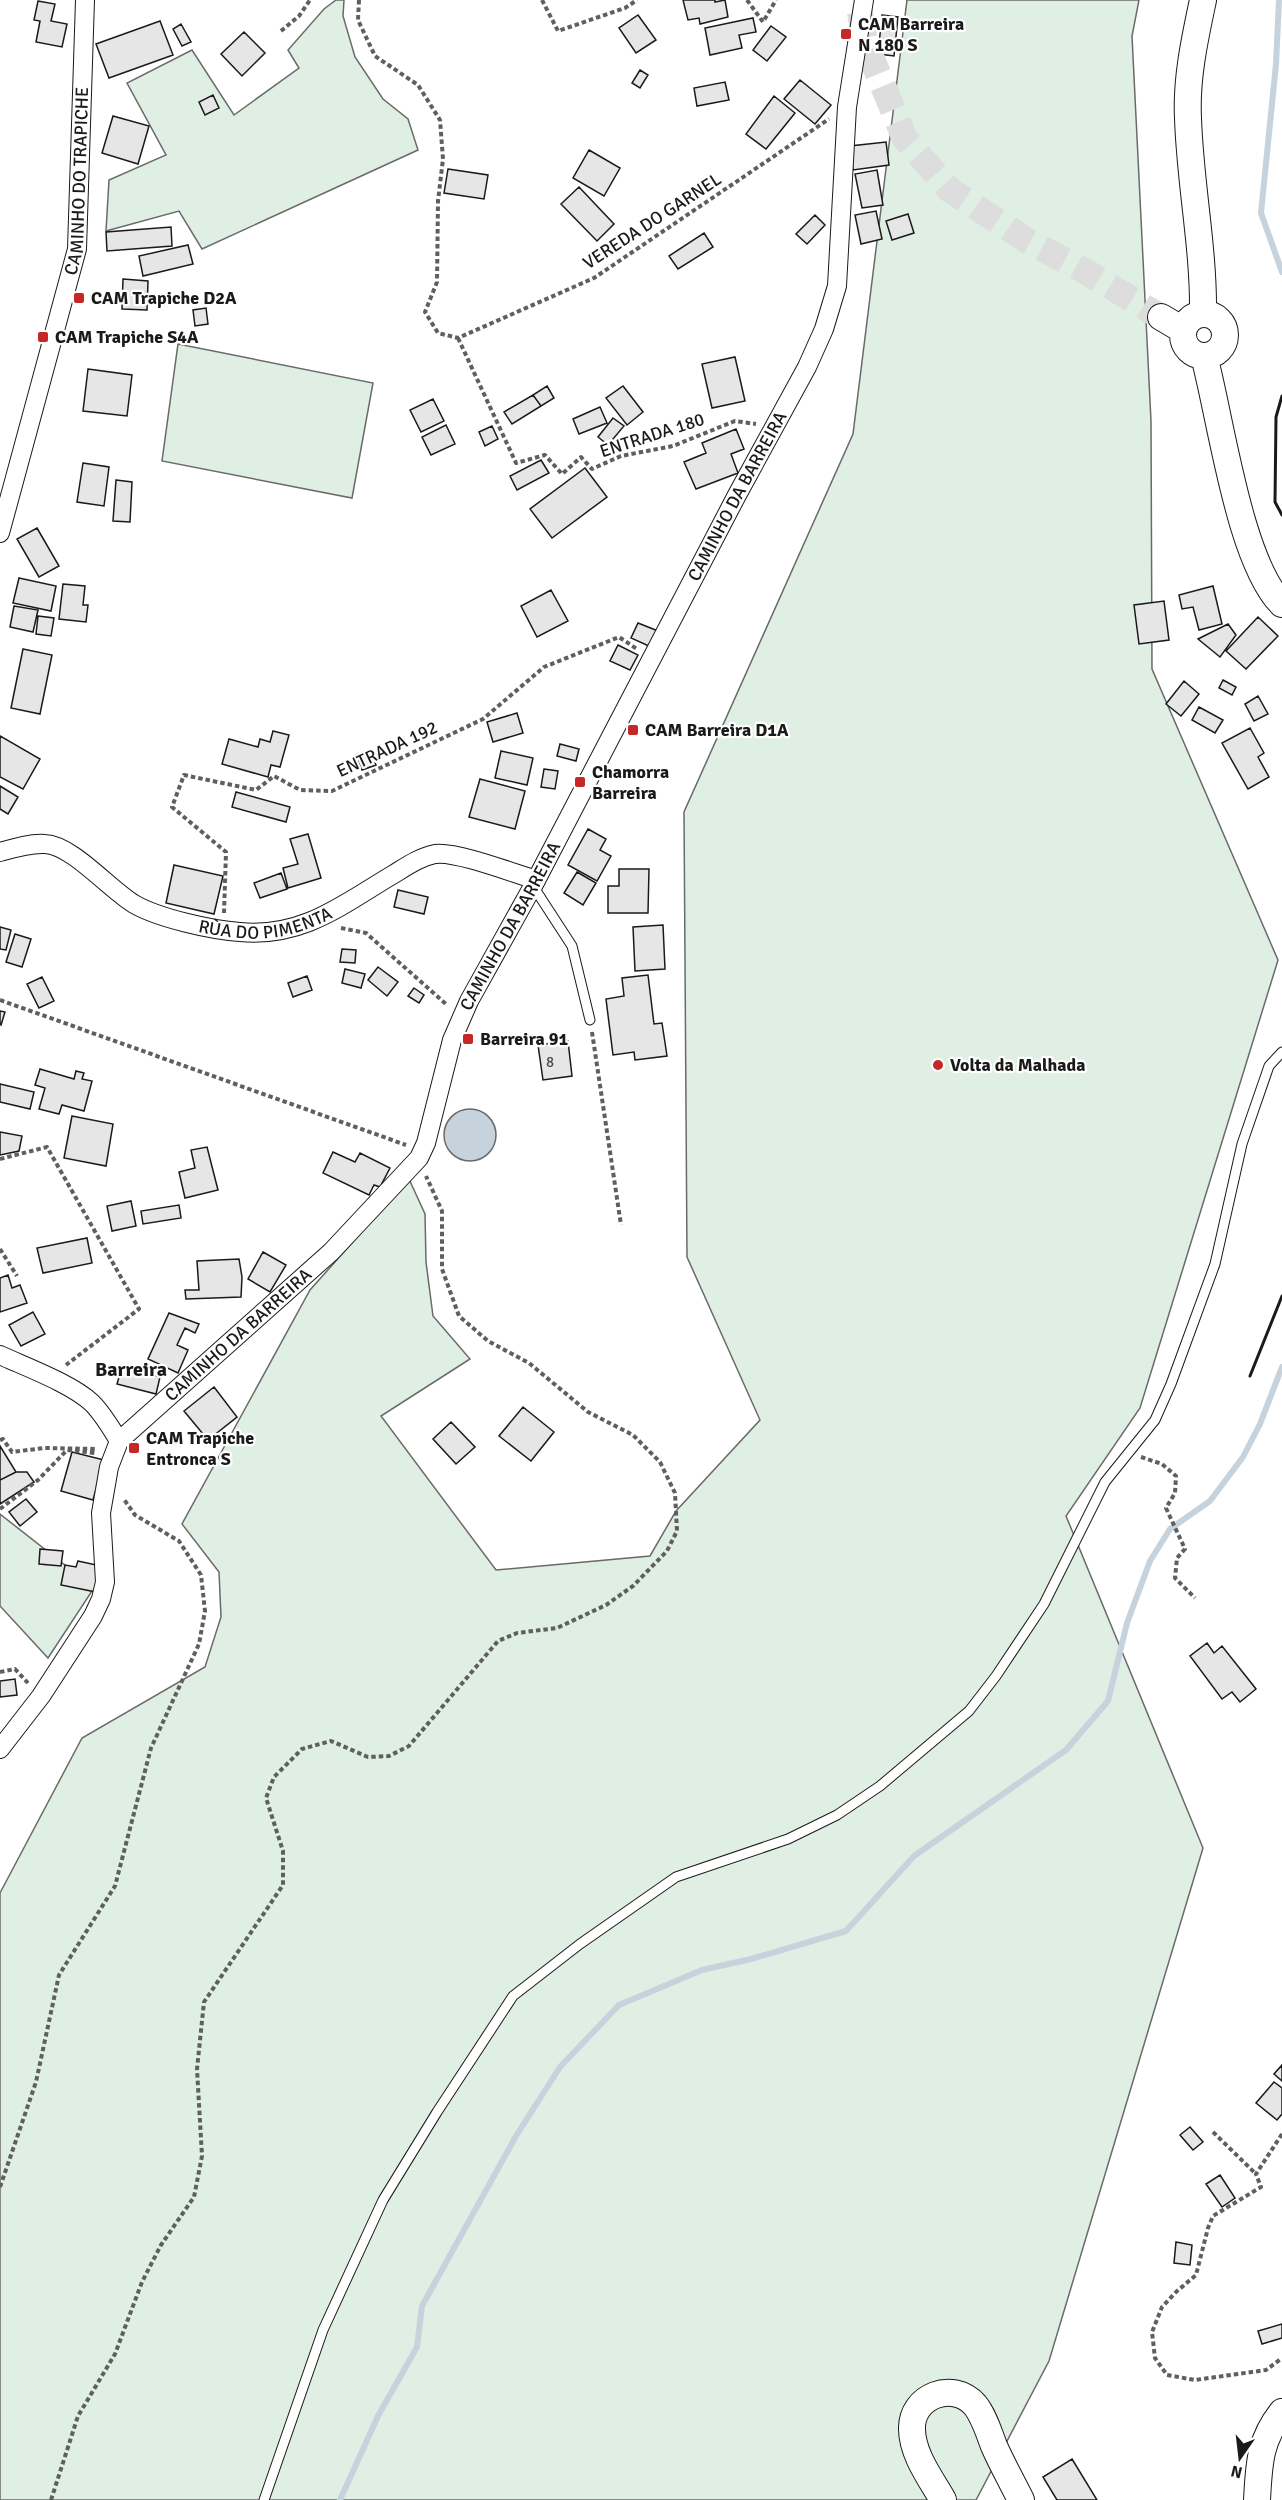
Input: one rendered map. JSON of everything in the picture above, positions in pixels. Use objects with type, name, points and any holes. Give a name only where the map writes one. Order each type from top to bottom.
[{"type":"main road","points":[[1161,317],[1193,322],[1215,318],[1220,322],[1225,334],[1221,347],[1217,352],[1198,356],[1187,349],[1183,343],[1193,322],[1201,256],[1188,117],[1190,70],[1203,0]]},
{"type":"main road","points":[[1204,356],[1250,545],[1259,571],[1282,604]]},
{"type":"main road","points":[[943,2500],[923,2464],[912,2428],[917,2409],[923,2402],[940,2393],[950,2392],[960,2394],[975,2405],[1021,2500]]},
{"type":"main road","points":[[1257,2500],[1260,2456],[1268,2434],[1282,2412]]},
{"type":"street","name":"CAMINHO DO TRAPICHE","points":[[0,533],[77,249],[85,0]]},
{"type":"street","name":"CAMINHO DA BARREIRA","points":[[116,1449],[331,1252],[420,1154],[432,1121],[452,1040],[462,1017],[807,367],[824,329],[837,286],[847,107],[864,0]]},
{"type":"street","name":"RÙA DO PIMENTA","points":[[0,852],[46,843],[65,850],[114,891],[137,906],[205,927],[241,933],[272,932],[311,922],[333,912],[420,859],[436,854],[455,856],[535,883]]},
{"type":"street","points":[[0,1355],[49,1378],[90,1401],[102,1414],[116,1449],[109,1467],[101,1513],[105,1581],[101,1599],[93,1616],[41,1696],[0,1749]]},
{"type":"lane","points":[[535,883],[572,946],[590,1020]]},
{"type":"lane","points":[[264,2500],[323,2330],[383,2200],[513,1996],[579,1944],[676,1877],[788,1839],[837,1815],[880,1786],[969,1711],[996,1676],[1044,1604],[1105,1482],[1155,1420],[1215,1264],[1242,1144],[1269,1066],[1282,1052]]},
{"type":"path","points":[[281,31],[299,16],[310,0]]},
{"type":"path","points":[[359,0],[358,20],[375,56],[418,85],[440,120],[443,159],[438,201],[437,282],[425,312],[438,333],[458,338]]},
{"type":"path","points":[[542,0],[558,31],[625,8],[637,0]]},
{"type":"path","points":[[747,0],[763,22],[776,0]]},
{"type":"path","name":"VEREDA DO GARNEL","points":[[458,338],[594,278],[847,107]]},
{"type":"path","name":"ENTRADA 180","points":[[458,338],[516,463],[545,455],[562,474],[580,457],[592,469],[621,456],[673,446],[735,421],[775,427]]},
{"type":"path","name":"ENTRADA 192","points":[[224,930],[226,852],[172,807],[184,775],[256,790],[274,776],[300,790],[332,790],[483,719],[544,667],[619,637],[633,644],[650,663]]},
{"type":"path","points":[[311,922],[366,933],[462,1017]]},
{"type":"path","points":[[0,1000],[420,1154],[442,1211],[442,1269],[459,1316],[488,1341],[530,1363],[588,1412],[633,1435],[660,1462],[675,1493],[677,1531],[667,1551],[633,1586],[606,1605],[557,1628],[517,1633],[498,1641],[409,1746],[389,1756],[368,1757],[331,1741],[302,1749],[274,1777],[266,1798],[283,1851],[283,1885],[204,2002],[197,2069],[202,2156],[194,2196],[161,2246],[142,2282],[115,2354],[78,2416],[51,2500]]},
{"type":"path","points":[[590,1020],[621,1225]]},
{"type":"path","points":[[0,1159],[47,1147],[139,1309],[49,1378]]},
{"type":"path","points":[[0,1250],[17,1276]]},
{"type":"path","points":[[0,1440],[3,1439],[12,1452],[44,1448],[116,1449]]},
{"type":"path","points":[[0,1509],[38,1480],[67,1450],[116,1449]]},
{"type":"path","points":[[1128,1454],[1162,1464],[1176,1476],[1175,1493],[1166,1508],[1185,1549],[1177,1558],[1175,1578],[1195,1598]]},
{"type":"path","points":[[0,2187],[36,2082],[59,1975],[115,1886],[151,1748],[199,1644],[205,1611],[201,1575],[179,1541],[135,1515],[119,1491]]},
{"type":"path","points":[[0,1672],[15,1669],[41,1696]]},
{"type":"path","points":[[1213,2132],[1256,2174],[1261,2187],[1213,2216],[1196,2275],[1162,2307],[1152,2332],[1155,2358],[1167,2375],[1195,2380],[1266,2370],[1282,2358]]},
{"type":"path","points":[[1256,2174],[1282,2134]]},
{"type":"green space","points":[[336,0],[344,0],[343,16],[355,57],[383,99],[408,119],[418,150],[202,249],[179,211],[106,231],[109,180],[166,155],[127,83],[192,50],[234,115],[299,68],[288,50],[324,9]]},
{"type":"green space","points":[[907,0],[1139,0],[1132,36],[1151,421],[1152,669],[1278,960],[1140,1408],[1066,1516],[1203,1848],[1049,2361],[976,2500],[0,2500],[0,1893],[82,1738],[205,1667],[221,1617],[219,1572],[182,1524],[310,1290],[409,1179],[425,1214],[426,1262],[433,1316],[470,1359],[381,1416],[496,1570],[650,1556],[676,1511],[760,1420],[687,1257],[684,812],[853,434]]},
{"type":"green space","points":[[178,344],[373,383],[352,498],[162,461]]},
{"type":"green space","points":[[0,1514],[94,1588],[48,1658],[0,1606]]},
{"type":"shaded area","points":[[465,1109],[475,1109],[489,1116],[496,1135],[489,1154],[475,1161],[465,1161],[455,1157],[448,1150],[444,1140],[444,1130],[448,1120],[455,1113]]},
{"type":"building","points":[[683,0],[715,0],[715,2],[725,0],[728,17],[700,24],[699,18],[688,20]]},
{"type":"building","points":[[38,1],[55,4],[51,21],[67,24],[62,47],[36,42],[40,21],[34,20]]},
{"type":"building","points":[[638,15],[656,40],[636,53],[619,28]]},
{"type":"building","points":[[882,15],[898,17],[894,56],[878,54]]},
{"type":"building","points":[[753,18],[756,32],[739,35],[742,48],[710,55],[705,28]]},
{"type":"building","points":[[160,21],[173,55],[109,78],[96,44]]},
{"type":"building","points":[[181,24],[191,42],[182,46],[173,29]]},
{"type":"building","points":[[771,26],[786,37],[767,61],[753,50]]},
{"type":"building","points":[[244,32],[265,53],[242,76],[221,54]]},
{"type":"building","points":[[640,70],[648,75],[640,88],[632,83]]},
{"type":"building","points":[[800,80],[831,105],[815,124],[784,99]]},
{"type":"building","points":[[725,82],[729,100],[697,106],[694,88]]},
{"type":"building","points":[[213,95],[219,108],[205,115],[199,102]]},
{"type":"building","points":[[774,96],[795,113],[766,149],[746,134]]},
{"type":"building","points":[[113,116],[149,126],[138,164],[102,153]]},
{"type":"building","points":[[886,142],[889,165],[853,170],[850,146]]},
{"type":"building","points":[[589,150],[620,168],[604,196],[573,178]]},
{"type":"building","points":[[448,169],[488,175],[484,199],[444,193]]},
{"type":"building","points":[[877,170],[883,205],[862,208],[855,174]]},
{"type":"building","points":[[579,187],[614,224],[597,241],[561,204]]},
{"type":"building","points":[[876,211],[882,239],[861,244],[855,215]]},
{"type":"building","points":[[908,214],[914,233],[892,240],[886,221]]},
{"type":"building","points":[[815,215],[825,225],[807,244],[796,234]]},
{"type":"building","points":[[171,227],[172,246],[107,251],[106,232]]},
{"type":"building","points":[[704,233],[713,247],[678,269],[669,256]]},
{"type":"building","points":[[188,245],[193,264],[143,276],[139,256]]},
{"type":"building","points":[[123,279],[148,281],[147,310],[122,309]]},
{"type":"building","points":[[206,308],[208,324],[195,326],[193,310]]},
{"type":"building","points":[[735,357],[745,401],[712,408],[702,364]]},
{"type":"building","points":[[88,369],[132,375],[127,416],[83,411]]},
{"type":"building","points":[[547,386],[554,398],[541,406],[533,395]]},
{"type":"building","points":[[623,386],[643,412],[627,425],[606,398]]},
{"type":"building","points":[[533,395],[541,406],[512,424],[504,412]]},
{"type":"building","points":[[433,399],[444,421],[421,432],[410,410]]},
{"type":"building","points":[[600,407],[607,423],[579,434],[573,419]]},
{"type":"building","points":[[613,418],[624,426],[608,445],[598,437]]},
{"type":"building","points":[[446,425],[455,444],[431,455],[422,437]]},
{"type":"building","points":[[492,426],[498,439],[485,446],[479,432]]},
{"type":"building","points":[[736,429],[744,449],[731,454],[738,473],[696,489],[684,462],[706,453],[702,443]]},
{"type":"building","points":[[541,460],[549,473],[517,490],[510,476]]},
{"type":"building","points":[[83,463],[109,467],[104,506],[77,502]]},
{"type":"building","points":[[585,468],[607,497],[552,538],[530,509]]},
{"type":"building","points":[[116,480],[132,482],[130,522],[113,521]]},
{"type":"building","points":[[37,528],[59,566],[39,577],[17,539]]},
{"type":"building","points":[[19,578],[56,586],[51,611],[13,603]]},
{"type":"building","points":[[63,584],[85,586],[83,605],[88,605],[86,622],[59,619]]},
{"type":"building","points":[[1213,586],[1222,624],[1199,630],[1193,607],[1182,609],[1179,595]]},
{"type":"building","points":[[551,590],[568,621],[537,637],[521,606]]},
{"type":"building","points":[[1164,601],[1169,640],[1139,644],[1134,605]]},
{"type":"building","points":[[14,606],[38,610],[33,632],[10,627]]},
{"type":"building","points":[[38,616],[54,618],[51,636],[36,634]]},
{"type":"building","points":[[1258,617],[1278,636],[1246,669],[1226,651]]},
{"type":"building","points":[[638,623],[658,631],[651,647],[631,638]]},
{"type":"building","points":[[1228,624],[1236,635],[1220,657],[1198,639]]},
{"type":"building","points":[[618,645],[638,655],[630,670],[610,661]]},
{"type":"building","points":[[23,649],[52,655],[40,714],[11,708]]},
{"type":"building","points":[[1223,680],[1236,687],[1232,695],[1219,688]]},
{"type":"building","points":[[1184,681],[1199,694],[1181,716],[1166,704]]},
{"type":"building","points":[[1258,696],[1268,714],[1254,721],[1245,704]]},
{"type":"building","points":[[1199,707],[1223,720],[1215,733],[1192,720]]},
{"type":"building","points":[[517,713],[523,733],[493,742],[487,722]]},
{"type":"building","points":[[1250,728],[1264,753],[1258,757],[1269,777],[1248,789],[1222,743]]},
{"type":"building","points":[[273,731],[289,735],[280,767],[271,765],[268,777],[222,764],[229,739],[258,747],[260,739],[270,742]]},
{"type":"building","points":[[0,736],[40,759],[23,789],[0,777]]},
{"type":"building","points":[[560,744],[579,749],[576,761],[557,756]]},
{"type":"building","points":[[370,750],[376,765],[362,770],[356,755]]},
{"type":"building","points":[[501,751],[533,758],[527,785],[495,778]]},
{"type":"building","points":[[544,769],[558,771],[555,789],[541,787]]},
{"type":"building","points":[[480,779],[525,791],[515,829],[469,817]]},
{"type":"building","points":[[0,786],[18,797],[8,814],[0,809]]},
{"type":"building","points":[[236,792],[290,807],[286,822],[232,807]]},
{"type":"building","points":[[588,829],[606,839],[600,850],[611,856],[597,881],[568,865]]},
{"type":"building","points":[[308,834],[321,878],[288,888],[283,868],[298,864],[290,839]]},
{"type":"building","points":[[174,865],[223,876],[214,914],[166,903]]},
{"type":"building","points":[[619,869],[649,869],[648,913],[608,913],[608,886],[619,886]]},
{"type":"building","points":[[577,872],[596,883],[583,905],[564,893]]},
{"type":"building","points":[[281,873],[287,889],[260,898],[254,883]]},
{"type":"building","points":[[398,890],[428,897],[424,914],[394,907]]},
{"type":"building","points":[[663,925],[665,969],[635,971],[633,927]]},
{"type":"building","points":[[0,927],[11,930],[6,950],[0,949]]},
{"type":"building","points":[[15,934],[31,939],[22,967],[6,962]]},
{"type":"building","points":[[342,949],[356,950],[355,963],[340,962]]},
{"type":"building","points":[[378,967],[398,982],[387,996],[368,980]]},
{"type":"building","points":[[345,969],[365,974],[361,988],[342,983]]},
{"type":"building","points":[[648,975],[654,1024],[662,1023],[667,1056],[635,1060],[634,1052],[613,1055],[606,999],[624,996],[622,978]]},
{"type":"building","points":[[307,976],[312,990],[293,997],[288,983]]},
{"type":"building","points":[[42,977],[54,1001],[39,1008],[27,984]]},
{"type":"building","points":[[414,988],[424,995],[419,1003],[408,996]]},
{"type":"building","points":[[0,1011],[5,1012],[1,1025],[0,1024]]},
{"type":"building","points":[[568,1041],[572,1076],[543,1080],[538,1045]]},
{"type":"building","points":[[40,1069],[74,1079],[76,1071],[84,1073],[82,1079],[92,1081],[84,1111],[62,1105],[59,1114],[39,1109],[45,1088],[35,1085]]},
{"type":"building","points":[[0,1084],[34,1092],[30,1109],[0,1102]]},
{"type":"building","points":[[72,1116],[113,1124],[106,1166],[64,1158]]},
{"type":"building","points":[[0,1132],[22,1136],[19,1151],[0,1155]]},
{"type":"building","points":[[207,1147],[218,1190],[185,1198],[179,1172],[195,1168],[191,1150]]},
{"type":"building","points":[[333,1152],[355,1162],[360,1153],[390,1168],[380,1187],[374,1185],[369,1195],[323,1173]]},
{"type":"building","points":[[131,1201],[136,1226],[112,1231],[107,1206]]},
{"type":"building","points":[[179,1205],[181,1218],[143,1224],[141,1211]]},
{"type":"building","points":[[87,1238],[92,1263],[43,1273],[37,1248]]},
{"type":"building","points":[[263,1252],[286,1265],[270,1292],[248,1279]]},
{"type":"building","points":[[239,1259],[242,1277],[241,1297],[186,1299],[185,1290],[199,1290],[197,1261]]},
{"type":"building","points":[[8,1275],[12,1288],[20,1285],[27,1303],[0,1312],[0,1278]]},
{"type":"building","points":[[33,1312],[45,1334],[21,1346],[9,1325]]},
{"type":"building","points":[[169,1313],[199,1324],[195,1333],[185,1328],[177,1345],[188,1350],[178,1373],[148,1359]]},
{"type":"building","points":[[122,1367],[160,1377],[156,1394],[117,1384]]},
{"type":"building","points":[[214,1387],[237,1417],[208,1440],[184,1411]]},
{"type":"building","points":[[523,1407],[554,1432],[531,1461],[499,1436]]},
{"type":"building","points":[[451,1422],[475,1447],[456,1464],[433,1439]]},
{"type":"building","points":[[0,1446],[16,1472],[0,1480]]},
{"type":"building","points":[[72,1452],[104,1460],[93,1500],[61,1491]]},
{"type":"building","points":[[16,1472],[27,1472],[34,1482],[0,1504],[0,1480]]},
{"type":"building","points":[[26,1499],[37,1512],[20,1526],[9,1512]]},
{"type":"building","points":[[40,1549],[63,1551],[61,1566],[39,1564]]},
{"type":"building","points":[[78,1561],[101,1566],[96,1592],[61,1585],[65,1565],[76,1567]]},
{"type":"building","points":[[1207,1643],[1214,1653],[1222,1646],[1256,1689],[1240,1702],[1232,1692],[1222,1699],[1190,1656]]},
{"type":"building","points":[[15,1679],[17,1695],[0,1697],[0,1681]]},
{"type":"building","points":[[1282,2065],[1282,2081],[1274,2074]]},
{"type":"building","points":[[1274,2082],[1282,2088],[1282,2114],[1277,2120],[1256,2103]]},
{"type":"building","points":[[1190,2127],[1203,2142],[1193,2150],[1180,2135]]},
{"type":"building","points":[[1220,2175],[1235,2198],[1222,2207],[1206,2184]]},
{"type":"building","points":[[1176,2242],[1192,2245],[1190,2265],[1174,2263]]},
{"type":"building","points":[[1282,2324],[1282,2338],[1262,2344],[1258,2331]]},
{"type":"building","points":[[1072,2459],[1097,2500],[1057,2500],[1043,2477]]},
{"type":"waterway","points":[[1279,0],[1276,64],[1261,213],[1282,272]]},
{"type":"waterway","points":[[340,2500],[378,2416],[417,2347],[422,2306],[516,2136],[560,2067],[619,2005],[702,1970],[751,1959],[846,1931],[914,1856],[1066,1750],[1108,1701],[1127,1623],[1150,1561],[1170,1529],[1210,1501],[1243,1457],[1260,1424],[1282,1367]]},
{"type":"tunnel","points":[[860,12],[865,42],[905,139],[950,190],[1026,240],[1088,273],[1161,317]]},
{"type":"wall","points":[[1282,396],[1276,417],[1275,502],[1282,515]]},
{"type":"wall","points":[[1250,1376],[1282,1296]]},
{"type":"place","name":"CAM Barreira N 180 S","points":[[846,34]]},
{"type":"place","name":"CAM Trapiche D2A","points":[[79,298]]},
{"type":"place","name":"CAM Trapiche S4A","points":[[43,337]]},
{"type":"place","name":"CAM Barreira D1A","points":[[633,730]]},
{"type":"place","name":"Chamorra Barreira","points":[[580,782]]},
{"type":"place","name":"Barreira 91","points":[[468,1039]]},
{"type":"place","name":"Volta da Malhada","points":[[938,1065]]},
{"type":"place","name":"CAM Trapiche Entronca S","points":[[134,1448]]},
{"type":"district","name":"Barreira","points":[[131,1369]]}]
